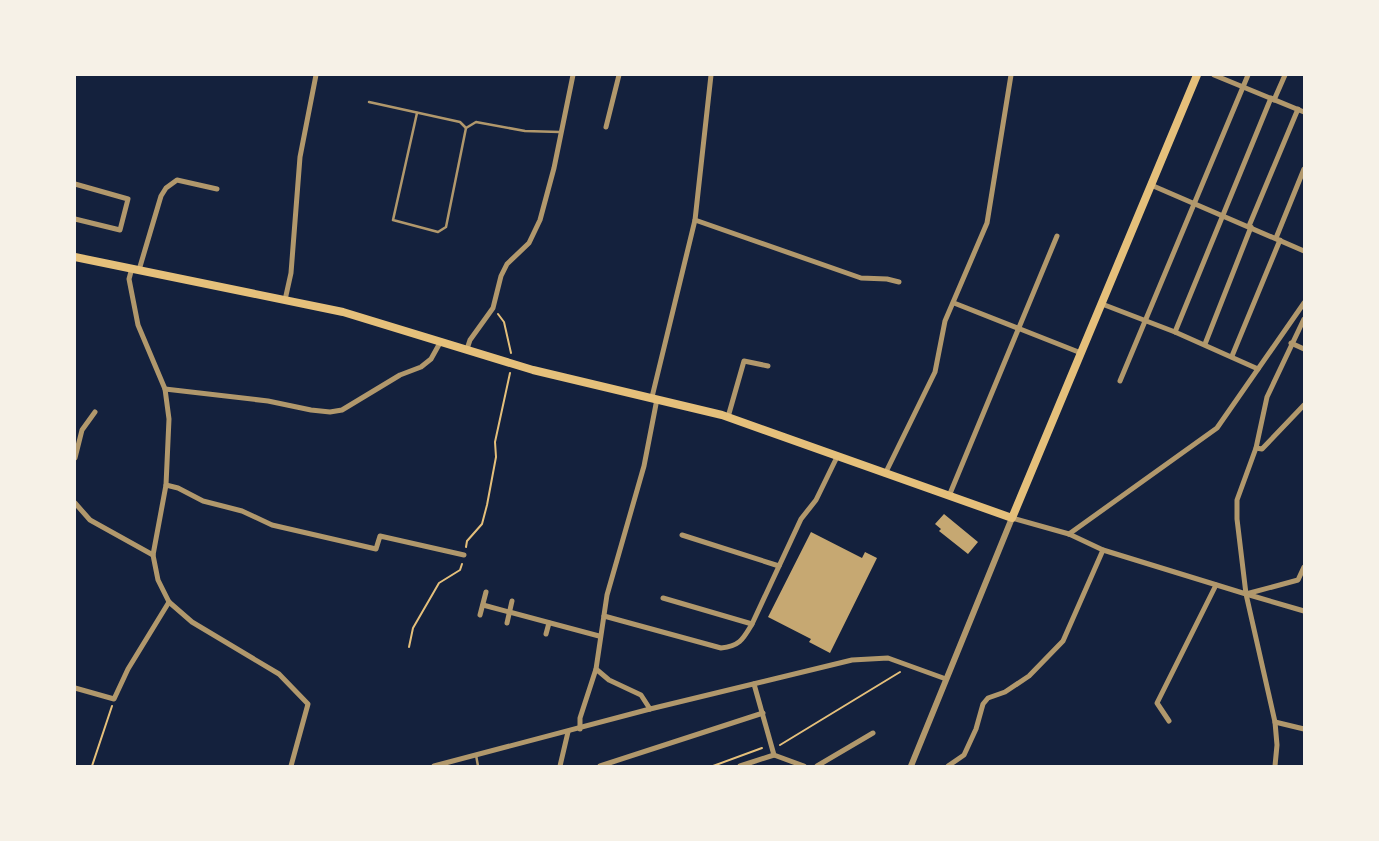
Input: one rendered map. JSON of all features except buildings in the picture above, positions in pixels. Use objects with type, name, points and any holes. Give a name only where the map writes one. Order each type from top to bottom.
[{"type":"main road","points":[[75,257],[343,312],[512,363],[728,417],[1012,518],[1197,75]]},
{"type":"street","points":[[285,300],[291,274],[300,157],[316,75]]},
{"type":"street","points":[[467,349],[470,340],[493,308],[501,276],[507,264],[529,243],[540,220],[562,132],[573,75]]},
{"type":"street","points":[[606,127],[619,75]]},
{"type":"street","points":[[580,729],[580,718],[596,669],[607,595],[644,466],[655,398],[695,220],[711,75]]},
{"type":"street","points":[[885,474],[935,372],[945,321],[986,223],[1010,75]]},
{"type":"street","points":[[1214,75],[1304,112]]},
{"type":"street","points":[[1120,382],[1248,75]]},
{"type":"street","points":[[1175,332],[1223,215],[1285,75]]},
{"type":"street","points":[[1204,344],[1298,109]]},
{"type":"street","points":[[1232,356],[1304,169]]},
{"type":"street","points":[[217,189],[177,180],[166,188],[161,196],[135,269],[129,279],[138,325],[165,389],[168,419],[166,485],[153,555],[158,580],[170,602],[192,622],[279,674],[308,704],[291,766]]},
{"type":"street","points":[[75,184],[128,199],[120,230],[75,219]]},
{"type":"street","points":[[1151,184],[1304,251]]},
{"type":"street","points":[[695,220],[861,278],[887,279],[899,282]]},
{"type":"street","points":[[948,496],[1057,236]]},
{"type":"street","points":[[1070,534],[1217,428],[1304,302]]},
{"type":"street","points":[[954,303],[1081,354]]},
{"type":"street","points":[[1102,304],[1204,344],[1258,369]]},
{"type":"street","points":[[1275,766],[1277,745],[1275,722],[1246,594],[1237,519],[1237,500],[1256,448],[1267,398],[1291,343],[1304,319]]},
{"type":"street","points":[[165,389],[268,401],[330,412],[342,410],[400,375],[421,367],[431,360],[441,341]]},
{"type":"street","points":[[1291,343],[1304,349]]},
{"type":"street","points":[[728,417],[744,361],[768,366]]},
{"type":"street","points":[[1256,448],[1262,449],[1304,405]]},
{"type":"street","points":[[75,458],[82,430],[95,412]]},
{"type":"street","points":[[604,616],[721,648],[734,647],[744,638],[752,624],[801,519],[816,500],[837,457]]},
{"type":"street","points":[[166,485],[178,488],[203,501],[242,511],[272,525],[376,549],[380,536],[464,555]]},
{"type":"street","points":[[75,502],[90,520],[153,555]]},
{"type":"street","points":[[911,766],[1012,518],[1070,534],[1103,550],[1304,611]]},
{"type":"street","points":[[682,535],[779,566]]},
{"type":"street","points":[[948,766],[964,755],[976,729],[983,704],[988,698],[1005,692],[1029,676],[1063,641],[1103,550]]},
{"type":"street","points":[[1246,594],[1298,580],[1304,567]]},
{"type":"street","points":[[1169,722],[1157,703],[1216,585]]},
{"type":"street","points":[[480,615],[486,592]]},
{"type":"street","points":[[663,598],[752,624]]},
{"type":"street","points":[[507,624],[512,601]]},
{"type":"street","points":[[75,688],[114,699],[120,682],[170,602]]},
{"type":"street","points":[[483,605],[600,636]]},
{"type":"street","points":[[546,634],[549,623]]},
{"type":"street","points":[[434,766],[650,709],[852,660],[888,658],[946,679]]},
{"type":"street","points":[[596,669],[609,680],[641,696],[650,709]]},
{"type":"street","points":[[754,684],[774,755]]},
{"type":"street","points":[[600,766],[763,713]]},
{"type":"street","points":[[1275,722],[1304,729]]},
{"type":"street","points":[[560,766],[568,732]]},
{"type":"street","points":[[817,766],[873,733]]},
{"type":"street","points":[[740,766],[774,755],[804,766]]},
{"type":"lane","points":[[369,102],[460,122],[466,128]]},
{"type":"lane","points":[[417,113],[393,220],[438,232],[446,227],[466,128],[476,122],[525,131],[562,132]]},
{"type":"lane","points":[[476,755],[478,766]]},
{"type":"path","points":[[409,647],[413,628],[439,583],[460,570],[467,541],[482,524],[487,504],[496,457],[495,442],[512,363],[511,344],[504,322],[493,308]]},
{"type":"path","points":[[713,766],[772,744],[777,747],[911,665]]},
{"type":"path","points":[[92,766],[114,699]]}]
